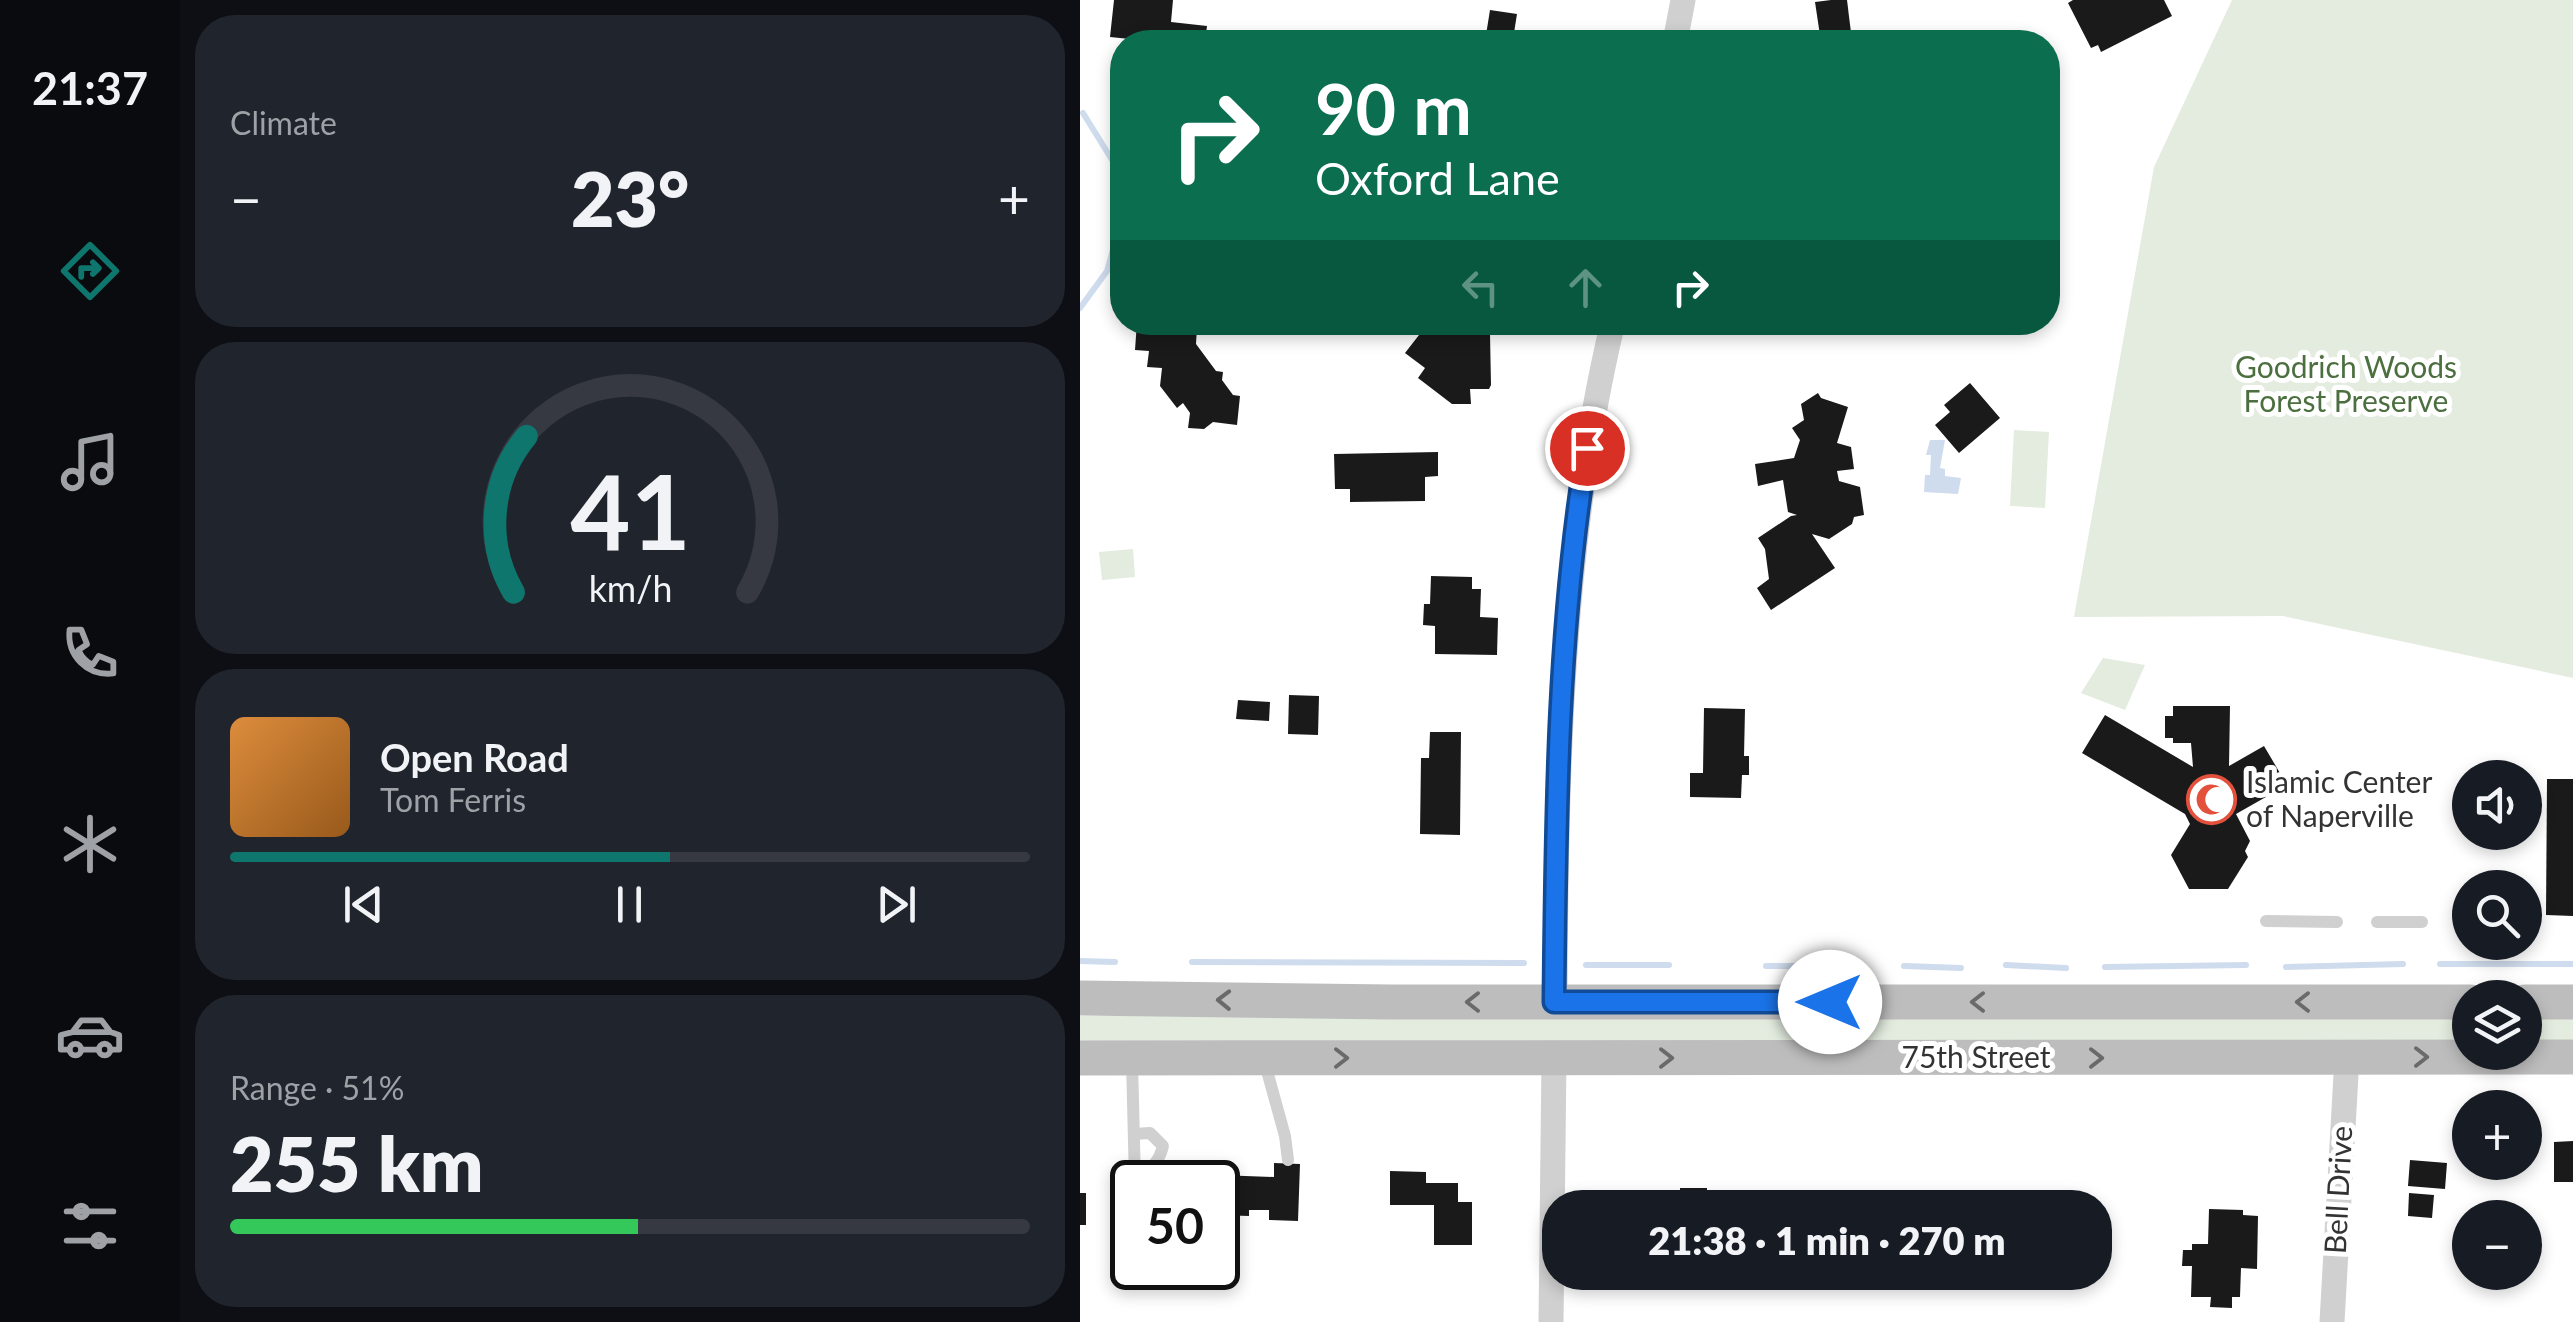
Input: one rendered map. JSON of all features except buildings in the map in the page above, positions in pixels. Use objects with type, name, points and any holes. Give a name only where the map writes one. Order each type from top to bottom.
[{"type":"main road","name":"75th Street","points":[[1080,998],[2452,1002]]},
{"type":"main road","points":[[2542,1002],[2573,1002]]},
{"type":"main road","name":"75th Street","points":[[1080,1058],[2573,1057]]},
{"type":"street","points":[[1677,30],[1683,0]]},
{"type":"street","points":[[1554,1002],[1555,879],[1573,559],[1592,421],[1610,335]]},
{"type":"street","name":"Bell Drive","points":[[2332,1322],[2347,1057]]},
{"type":"street","points":[[1551,1322],[1554,1058]]},
{"type":"lane","points":[[2266,921],[2337,922]]},
{"type":"lane","points":[[2377,922],[2422,922]]},
{"type":"lane","points":[[1132,1058],[1135,1160]]},
{"type":"lane","points":[[1264,1058],[1286,1136],[1288,1160]]},
{"type":"lane","points":[[1134,1134],[1150,1132],[1163,1146],[1158,1160]]},
{"type":"green space","name":"Goodrich Woods Forest Preserve","points":[[2232,0],[2573,0],[2573,678],[2283,616],[2074,617],[2154,167]]},
{"type":"green space","points":[[2014,430],[2049,432],[2045,508],[2010,506]]},
{"type":"green space","points":[[1133,549],[1135,577],[1102,580],[1099,552]]},
{"type":"green space","points":[[2103,658],[2145,665],[2125,710],[2081,693]]},
{"type":"green space","points":[[2452,1014],[2452,1045],[1080,1043],[1080,1016]]},
{"type":"green space","points":[[2542,1014],[2573,1014],[2573,1045],[2542,1045]]},
{"type":"water","points":[[1930,440],[1945,440],[1940,468],[1945,469],[1945,476],[1961,478],[1958,494],[1924,492],[1925,475],[1930,475],[1931,455],[1926,455]]},
{"type":"waterway","points":[[1083,113],[1110,157]]},
{"type":"waterway","points":[[1080,308],[1107,271],[1110,260]]},
{"type":"waterway","points":[[1080,961],[1115,962]]},
{"type":"waterway","points":[[1192,962],[1524,963]]},
{"type":"waterway","points":[[2286,967],[2403,964]]},
{"type":"waterway","points":[[2440,964],[2573,964]]},
{"type":"waterway","points":[[1586,965],[1669,965]]},
{"type":"waterway","points":[[2006,965],[2066,968]]},
{"type":"waterway","points":[[2105,967],[2246,965]]},
{"type":"waterway","points":[[1766,966],[1849,966]]},
{"type":"waterway","points":[[1904,966],[1961,968]]},
{"type":"place","name":"Islamic Center of Naperville","points":[[2211,800]]},
{"type":"route","points":[[1587,448],[1564,680],[1554,1002],[1830,1002]]}]
